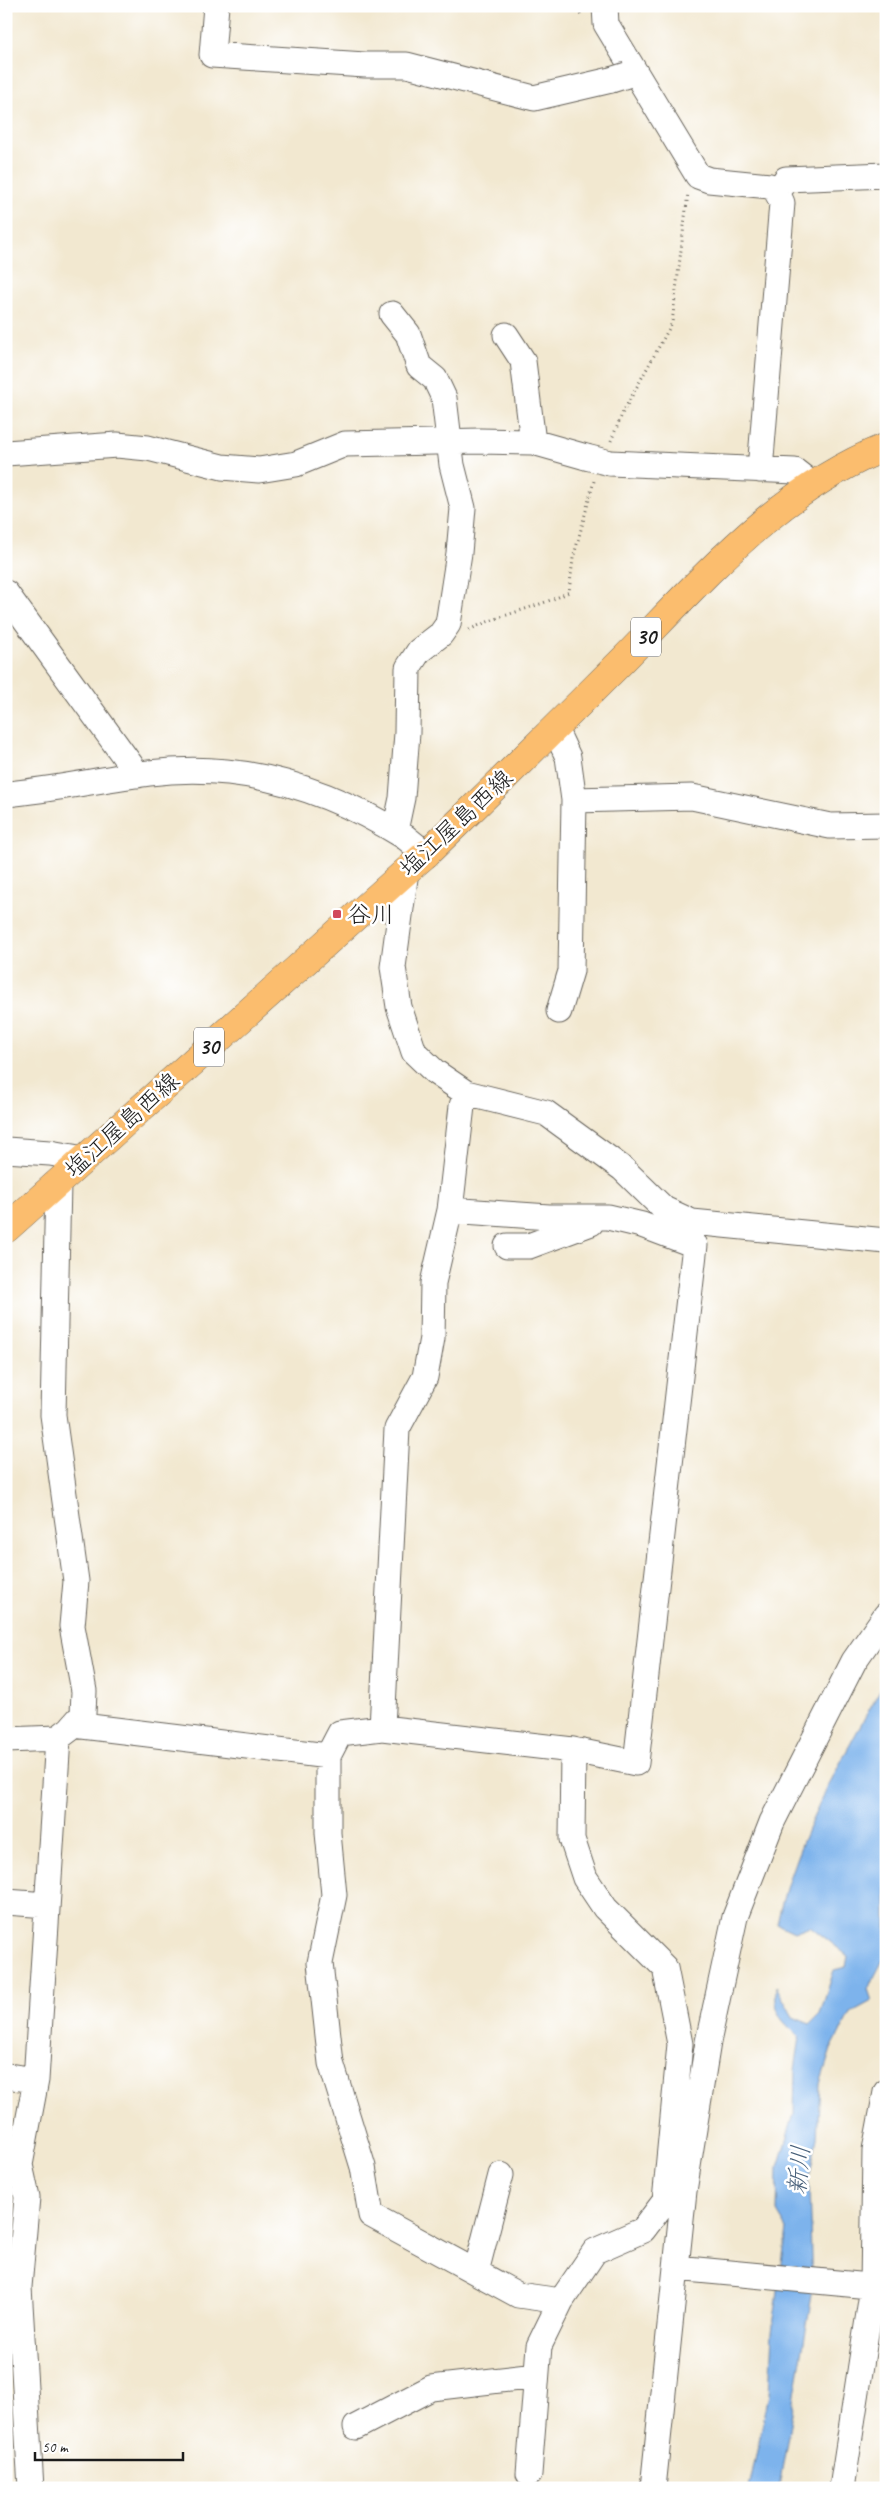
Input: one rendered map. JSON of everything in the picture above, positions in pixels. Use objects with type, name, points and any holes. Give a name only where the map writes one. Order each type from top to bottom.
[{"type":"main road","name":"塩江屋島西線","points":[[6,1229],[415,864],[555,729],[735,546],[772,512],[860,457],[886,447]]},
{"type":"street","points":[[216,6],[212,55],[365,65],[407,65],[534,98],[624,76]]},
{"type":"street","points":[[604,6],[606,24],[624,76],[698,176],[709,180],[770,186],[777,192],[782,203],[760,470]]},
{"type":"street","points":[[777,192],[786,179],[886,175]]},
{"type":"street","points":[[392,314],[408,334],[419,366],[435,379],[444,398],[448,442],[463,508],[459,553],[448,624],[441,634],[419,651],[408,668],[407,733],[400,834],[415,864],[393,967],[399,1008],[414,1052],[435,1072],[466,1093],[546,1113],[623,1169],[664,1209],[692,1222]]},
{"type":"street","points":[[506,335],[523,361],[533,442]]},
{"type":"street","points":[[6,453],[117,446],[148,448],[222,467],[259,470],[296,464],[345,444],[533,442],[610,463],[794,471],[813,485]]},
{"type":"street","points":[[6,593],[138,775]]},
{"type":"street","points":[[555,729],[568,758],[574,800],[571,971],[559,1011]]},
{"type":"street","points":[[6,794],[44,791],[138,775],[190,770],[255,774],[318,793],[355,808],[400,834]]},
{"type":"street","points":[[574,800],[692,797],[830,826],[886,825]]},
{"type":"street","points":[[382,1728],[397,1429],[426,1377],[432,1338],[433,1284],[450,1210],[462,1106],[466,1093]]},
{"type":"street","points":[[6,1150],[50,1153],[84,1159]]},
{"type":"street","points":[[31,2488],[13,2285],[27,2197],[20,2165],[36,2080],[47,1906],[66,1731],[83,1714],[84,1691],[72,1626],[76,1581],[53,1415],[58,1183]]},
{"type":"street","points":[[450,1210],[549,1217],[608,1216],[642,1225],[695,1245],[636,1763],[573,1750],[382,1728],[340,1733],[328,1756],[328,1832],[334,1895],[320,1963],[331,2063],[363,2167],[371,2215],[518,2295],[561,2301]]},
{"type":"street","points":[[507,1246],[529,1246],[624,1211],[653,1218],[886,1241]]},
{"type":"street","points":[[653,2488],[684,2269],[684,2191],[708,2042],[735,1917],[772,1822],[854,1661],[886,1615]]},
{"type":"street","points":[[6,1740],[66,1731],[328,1756]]},
{"type":"street","points":[[529,2474],[539,2346],[561,2301],[595,2251],[643,2230],[665,2200],[680,2044],[665,1968],[605,1908],[585,1878],[572,1838],[573,1750]]},
{"type":"street","points":[[6,1902],[47,1906]]},
{"type":"street","points":[[6,2076],[36,2080]]},
{"type":"street","points":[[842,2488],[872,2287],[875,2150],[886,2092]]},
{"type":"street","points":[[476,2272],[501,2175]]},
{"type":"street","points":[[684,2269],[872,2287]]},
{"type":"street","points":[[639,2488],[658,2295]]},
{"type":"street","points":[[356,2427],[431,2388],[536,2376]]},
{"type":"water","name":"新川","points":[[886,1679],[886,1960],[883,1960],[868,1989],[872,2001],[850,2013],[831,2049],[820,2084],[817,2138],[809,2179],[812,2295],[779,2488],[749,2488],[769,2394],[772,2332],[787,2229],[777,2212],[778,2167],[794,2114],[795,2070],[800,2037],[779,2015],[776,2004],[776,1986],[793,2017],[810,2024],[820,2014],[834,1970],[846,1967],[848,1956],[810,1926],[794,1932],[777,1924],[785,1892],[808,1829],[838,1767]]},
{"type":"place","name":"谷川","points":[[337,914]]}]
